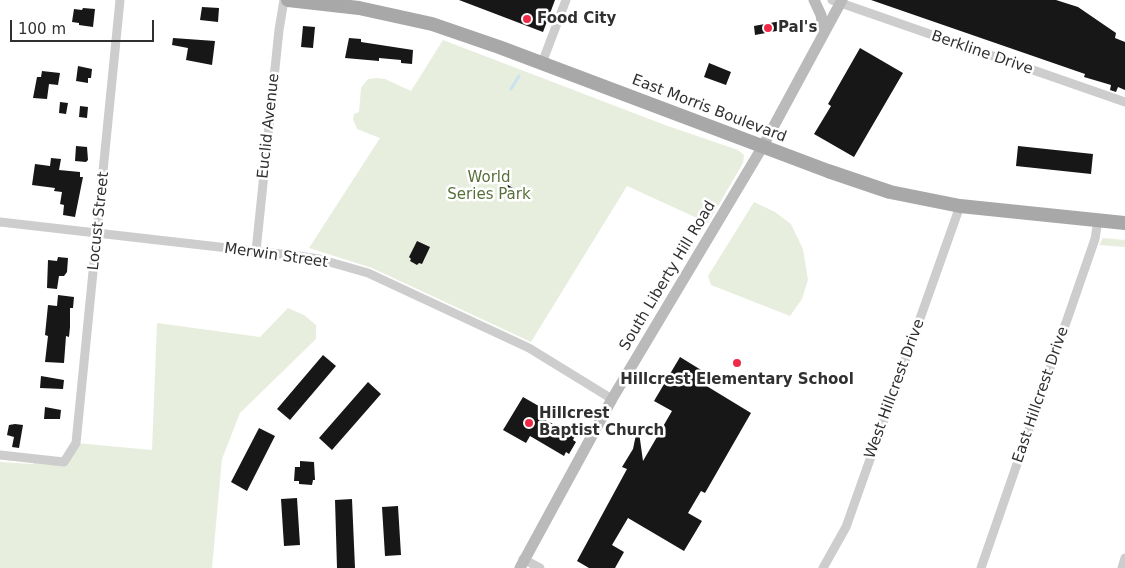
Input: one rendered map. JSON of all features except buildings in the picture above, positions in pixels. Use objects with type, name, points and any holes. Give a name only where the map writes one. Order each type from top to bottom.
[{"type":"main road","name":"East Morris Boulevard","points":[[286,0],[359,8],[432,24],[542,63],[828,171],[890,192],[960,206],[1125,224]]},
{"type":"street","name":"Locust Street","points":[[0,456],[64,462],[76,443],[120,0]]},
{"type":"street","name":"Euclid Avenue","points":[[256,252],[277,51],[286,0]]},
{"type":"street","points":[[542,63],[566,0]]},
{"type":"street","points":[[814,0],[821,15],[824,34]]},
{"type":"street","name":"South Liberty Hill Road","points":[[521,564],[612,399],[763,146],[824,34],[838,1]]},
{"type":"street","name":"Berkline Drive","points":[[838,1],[1125,102]]},
{"type":"street","name":"West Hillcrest Drive","points":[[823,568],[846,527],[960,206]]},
{"type":"street","name":"East Hillcrest Drive","points":[[981,568],[1096,239],[1098,220]]},
{"type":"street","name":"Merwin Street","points":[[0,222],[318,259],[368,273],[529,348],[612,399]]},
{"type":"street","points":[[1122,568],[1125,558]]},
{"type":"street","points":[[521,564],[540,568]]},
{"type":"green space","name":"World Series Park","points":[[443,40],[665,125],[738,150],[744,155],[743,163],[708,223],[627,186],[531,342],[372,268],[309,248],[380,138],[357,129],[353,119],[354,114],[359,112],[361,88],[368,79],[377,78],[385,79],[411,91]]},
{"type":"green space","points":[[754,202],[775,212],[791,224],[803,249],[808,280],[802,299],[790,316],[711,285],[708,276]]},
{"type":"green space","points":[[1103,238],[1125,240],[1125,247],[1099,245]]},
{"type":"green space","points":[[288,308],[304,315],[316,325],[316,339],[240,413],[222,459],[212,568],[0,568],[0,462],[33,464],[33,459],[64,462],[76,443],[152,450],[157,323],[260,337]]},
{"type":"waterway","points":[[511,89],[519,76]]},
{"type":"place","name":"Food City","points":[[527,19]]},
{"type":"place","name":"Pal's","points":[[768,28]]},
{"type":"place","name":"Hillcrest Elementary School","points":[[737,363]]},
{"type":"place","name":"Hillcrest Baptist Church","points":[[529,423]]}]
